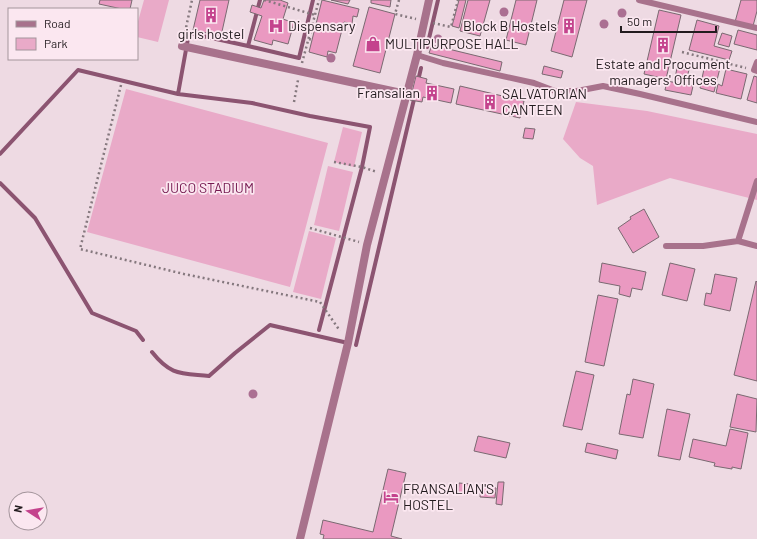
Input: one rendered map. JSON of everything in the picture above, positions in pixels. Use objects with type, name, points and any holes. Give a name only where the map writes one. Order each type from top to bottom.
[{"type":"street","points":[[300,539],[348,343],[367,245],[429,0]]},
{"type":"street","points":[[182,46],[406,94]]},
{"type":"lane","points":[[639,0],[757,28]]},
{"type":"lane","points":[[416,55],[443,63],[534,83],[555,91],[577,91],[603,86],[757,122]]},
{"type":"lane","points":[[756,71],[757,62]]},
{"type":"lane","points":[[738,241],[757,181]]},
{"type":"lane","points":[[666,246],[703,246],[738,241],[757,246]]},
{"type":"path","points":[[182,46],[192,0]]},
{"type":"path","points":[[264,0],[315,15]]},
{"type":"path","points":[[294,102],[300,72],[319,0]]},
{"type":"path","points":[[309,39],[313,40]]},
{"type":"path","points":[[682,52],[756,71]]},
{"type":"path","points":[[121,85],[80,249],[184,274],[320,302],[348,343]]},
{"type":"path","points":[[334,162],[362,167],[385,174]]},
{"type":"path","points":[[310,228],[332,233],[367,245]]},
{"type":"green space","points":[[144,0],[169,0],[158,42],[138,37],[138,21]]},
{"type":"green space","name":"JUCO STADIUM","points":[[126,89],[328,143],[290,287],[87,232]]},
{"type":"green space","points":[[576,102],[647,111],[757,134],[757,200],[670,178],[597,205],[593,166],[580,158],[563,139]]},
{"type":"green space","points":[[343,127],[362,132],[354,167],[334,162]]},
{"type":"green space","points":[[328,166],[353,172],[339,231],[314,225]]},
{"type":"green space","points":[[309,231],[336,238],[321,299],[293,292]]},
{"type":"building","points":[[100,0],[132,0],[130,8],[117,8],[99,4]]},
{"type":"building","name":"girls hostel","points":[[200,0],[229,0],[221,36],[193,30]]},
{"type":"building","points":[[264,0],[280,0],[288,3],[283,19],[294,23],[288,44],[273,40],[272,45],[254,40],[262,16],[250,12],[252,5],[261,8]]},
{"type":"building","points":[[322,0],[359,9],[357,17],[353,16],[352,24],[344,22],[336,53],[328,51],[327,57],[309,52]]},
{"type":"building","points":[[331,0],[350,0],[348,4]]},
{"type":"building","points":[[371,0],[391,0],[390,7],[371,3]]},
{"type":"building","points":[[459,0],[466,0],[459,28],[452,26]]},
{"type":"building","points":[[468,0],[490,0],[480,36],[460,31]]},
{"type":"building","name":"Block B Hostels","points":[[516,0],[537,0],[526,45],[506,40]]},
{"type":"building","name":"Block B Hostels","points":[[564,0],[587,0],[572,57],[551,51]]},
{"type":"building","points":[[741,0],[757,0],[757,11],[753,26],[735,22]]},
{"type":"building","name":"MULTIPURPOSE HALL","points":[[369,7],[395,14],[380,73],[353,66]]},
{"type":"building","name":"Estate and Procument managers' Offices","points":[[659,10],[681,15],[666,79],[644,74]]},
{"type":"building","points":[[697,20],[719,26],[714,46],[732,51],[729,60],[689,50]]},
{"type":"building","points":[[738,30],[757,35],[757,50],[734,44]]},
{"type":"building","points":[[722,33],[732,36],[729,47],[718,44]]},
{"type":"building","points":[[432,45],[502,62],[500,71],[429,53]]},
{"type":"building","points":[[705,64],[720,68],[714,92],[700,88]]},
{"type":"building","points":[[544,66],[563,71],[561,78],[542,74]]},
{"type":"building","points":[[677,68],[689,70],[686,81],[675,78]]},
{"type":"building","points":[[726,69],[747,74],[741,99],[716,93],[718,84],[722,86]]},
{"type":"building","name":"Fransalian","points":[[416,76],[427,79],[426,83],[454,89],[451,103],[423,97],[422,102],[410,100]]},
{"type":"building","points":[[754,76],[757,77],[757,103],[747,100]]},
{"type":"building","points":[[667,81],[693,86],[691,95],[665,90]]},
{"type":"building","name":"SALVATORIAN CANTEEN","points":[[460,86],[524,101],[520,118],[456,104]]},
{"type":"building","points":[[525,128],[535,129],[533,139],[523,138]]},
{"type":"building","points":[[644,209],[659,237],[633,253],[618,228],[631,219],[630,217]]},
{"type":"building","points":[[602,263],[646,272],[642,290],[632,288],[630,297],[619,294],[620,286],[599,282]]},
{"type":"building","points":[[670,263],[695,269],[687,301],[662,295]]},
{"type":"building","points":[[715,274],[737,278],[730,311],[704,305],[706,293],[711,294]]},
{"type":"building","points":[[756,281],[757,282],[757,381],[734,375]]},
{"type":"building","points":[[598,295],[618,299],[604,366],[585,362]]},
{"type":"building","points":[[576,371],[594,375],[582,430],[563,426]]},
{"type":"building","points":[[633,379],[654,384],[643,438],[619,434],[627,394],[630,395]]},
{"type":"building","points":[[737,394],[757,399],[756,432],[730,427]]},
{"type":"building","points":[[667,409],[690,414],[680,460],[658,456]]},
{"type":"building","points":[[730,429],[748,433],[741,469],[714,466],[715,463],[689,457],[693,439],[726,446]]},
{"type":"building","points":[[478,436],[510,443],[506,458],[474,451]]},
{"type":"building","points":[[587,443],[618,450],[616,459],[585,452]]},
{"type":"building","name":"FRANSALIAN'S HOSTEL","points":[[388,469],[406,473],[391,536],[402,539],[323,539],[324,535],[320,534],[323,520],[373,532]]},
{"type":"building","points":[[498,482],[504,482],[502,505],[496,504]]},
{"type":"building","points":[[459,483],[470,484],[468,495],[458,494]]},
{"type":"building","points":[[481,484],[496,488],[495,498],[480,497]]},
{"type":"waterway","points":[[178,94],[189,33],[248,46],[260,0]]},
{"type":"waterway","points":[[248,46],[299,58],[313,0]]},
{"type":"waterway","points":[[427,47],[438,0]]},
{"type":"waterway","points":[[418,81],[421,68]]},
{"type":"waterway","points":[[0,154],[78,70],[178,94],[252,103],[370,127],[362,167],[319,330]]},
{"type":"waterway","points":[[356,345],[415,95]]},
{"type":"waterway","points":[[0,183],[35,218],[92,313],[136,331],[143,340]]},
{"type":"waterway","points":[[152,352],[165,365],[177,372],[209,376],[270,325],[348,343]]},
{"type":"place","name":"girls hostel","points":[[211,15]]},
{"type":"place","name":"Dispensary","points":[[276,26]]},
{"type":"place","name":"Block B Hostels","points":[[569,26]]},
{"type":"place","name":"MULTIPURPOSE HALL","points":[[373,44]]},
{"type":"place","name":"Estate and Procument managers' Offices","points":[[663,45]]},
{"type":"place","name":"Fransalian","points":[[432,93]]},
{"type":"place","name":"SALVATORIAN CANTEEN","points":[[490,102]]},
{"type":"place","name":"FRANSALIAN'S HOSTEL","points":[[391,497]]}]
